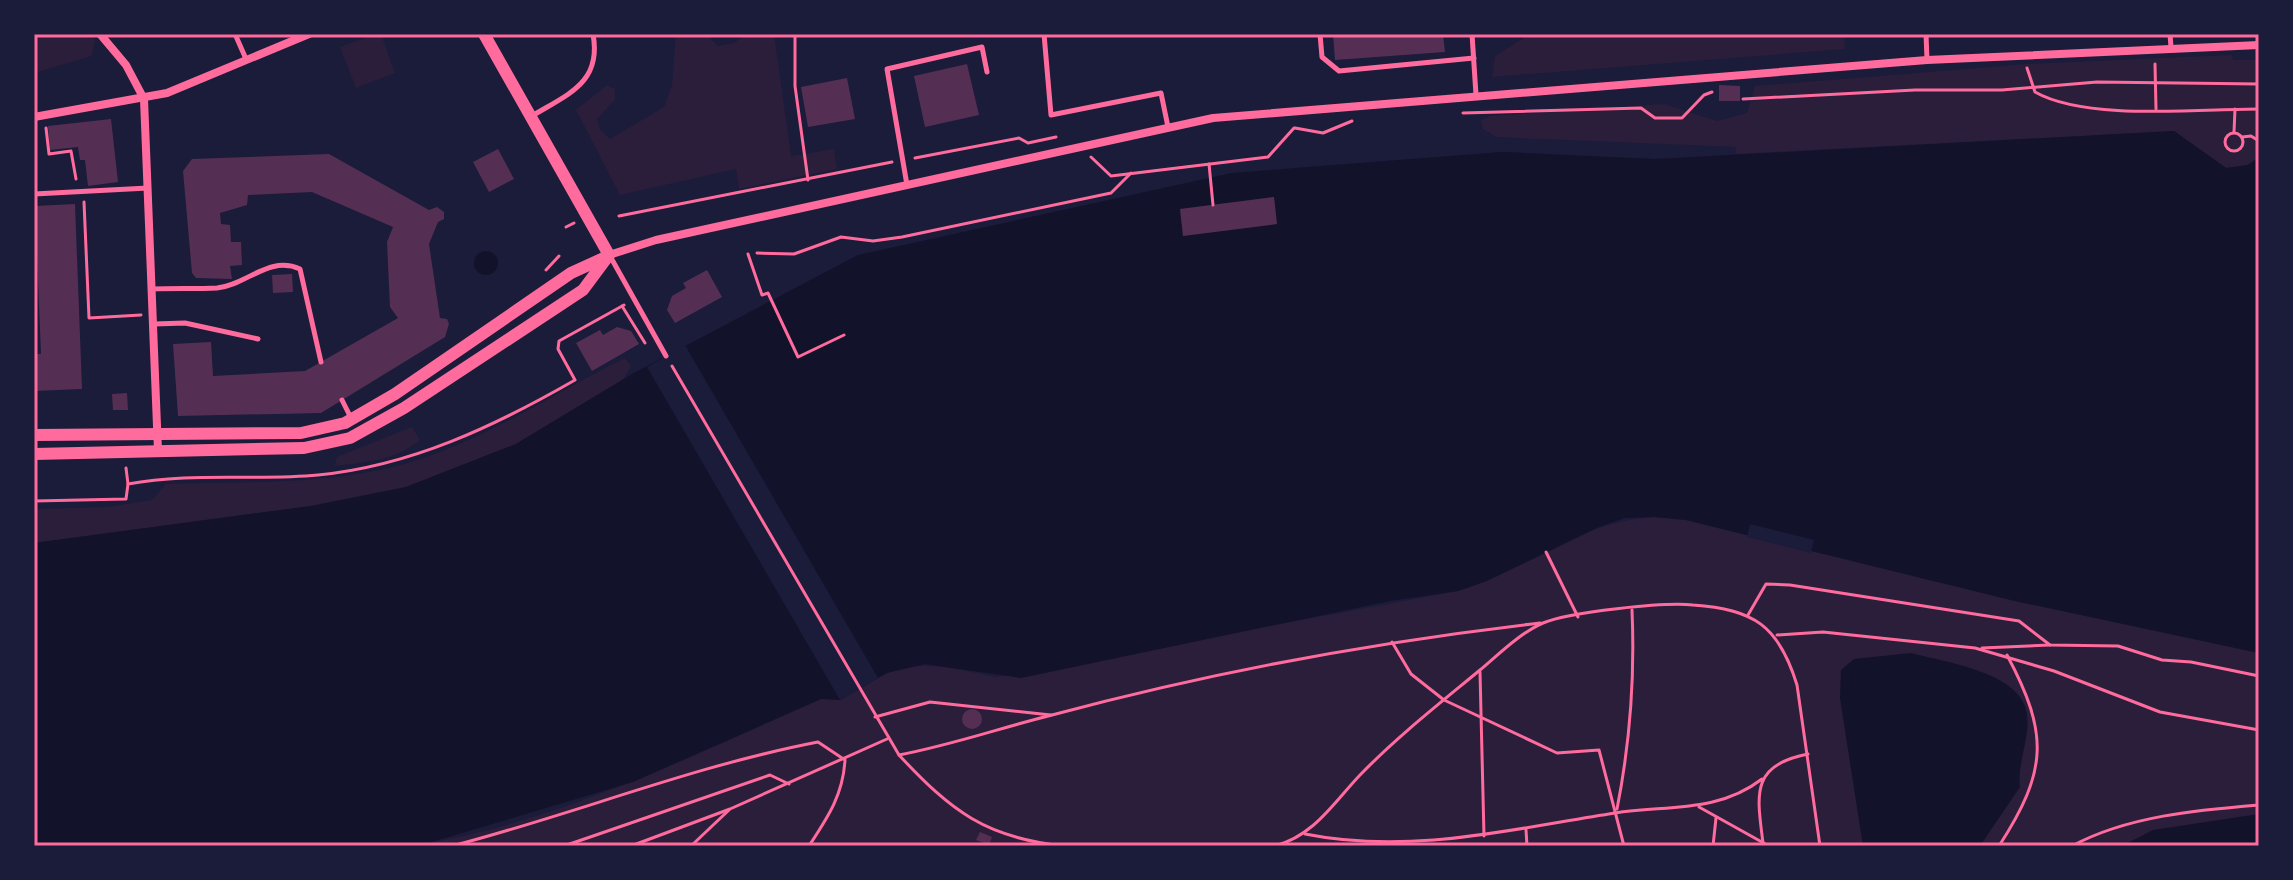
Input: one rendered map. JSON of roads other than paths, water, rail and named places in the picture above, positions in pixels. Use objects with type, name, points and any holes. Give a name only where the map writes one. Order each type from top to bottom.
[{"type":"street","points":[[100,34],[126,65],[144,99],[158,451]]},
{"type":"street","points":[[34,117],[144,99],[309,34]]},
{"type":"street","points":[[484,34],[609,255]]},
{"type":"street","points":[[34,435],[301,433],[352,419],[395,394],[571,273],[634,245],[1228,116],[2026,53],[2259,45]]},
{"type":"street","points":[[34,454],[304,448],[350,438],[404,408],[583,290],[609,255]]},
{"type":"lane","points":[[235,34],[247,60]]},
{"type":"lane","points":[[531,116],[576,90],[590,73],[596,52],[593,34]]},
{"type":"lane","points":[[1044,34],[1051,115],[1161,93],[1168,127]]},
{"type":"lane","points":[[1320,34],[1322,57],[1339,71],[1474,58]]},
{"type":"lane","points":[[1472,34],[1476,95]]},
{"type":"lane","points":[[1926,34],[1927,60]]},
{"type":"lane","points":[[2170,34],[2171,47]]},
{"type":"lane","points":[[907,185],[887,69],[982,47],[987,72]]},
{"type":"lane","points":[[34,194],[149,188]]},
{"type":"lane","points":[[609,255],[666,356]]},
{"type":"lane","points":[[152,289],[219,288],[245,281],[263,267],[290,265],[300,269],[321,362]]},
{"type":"lane","points":[[153,319],[258,339]]},
{"type":"lane","points":[[395,394],[404,408]]},
{"type":"lane","points":[[342,400],[352,419]]}]
